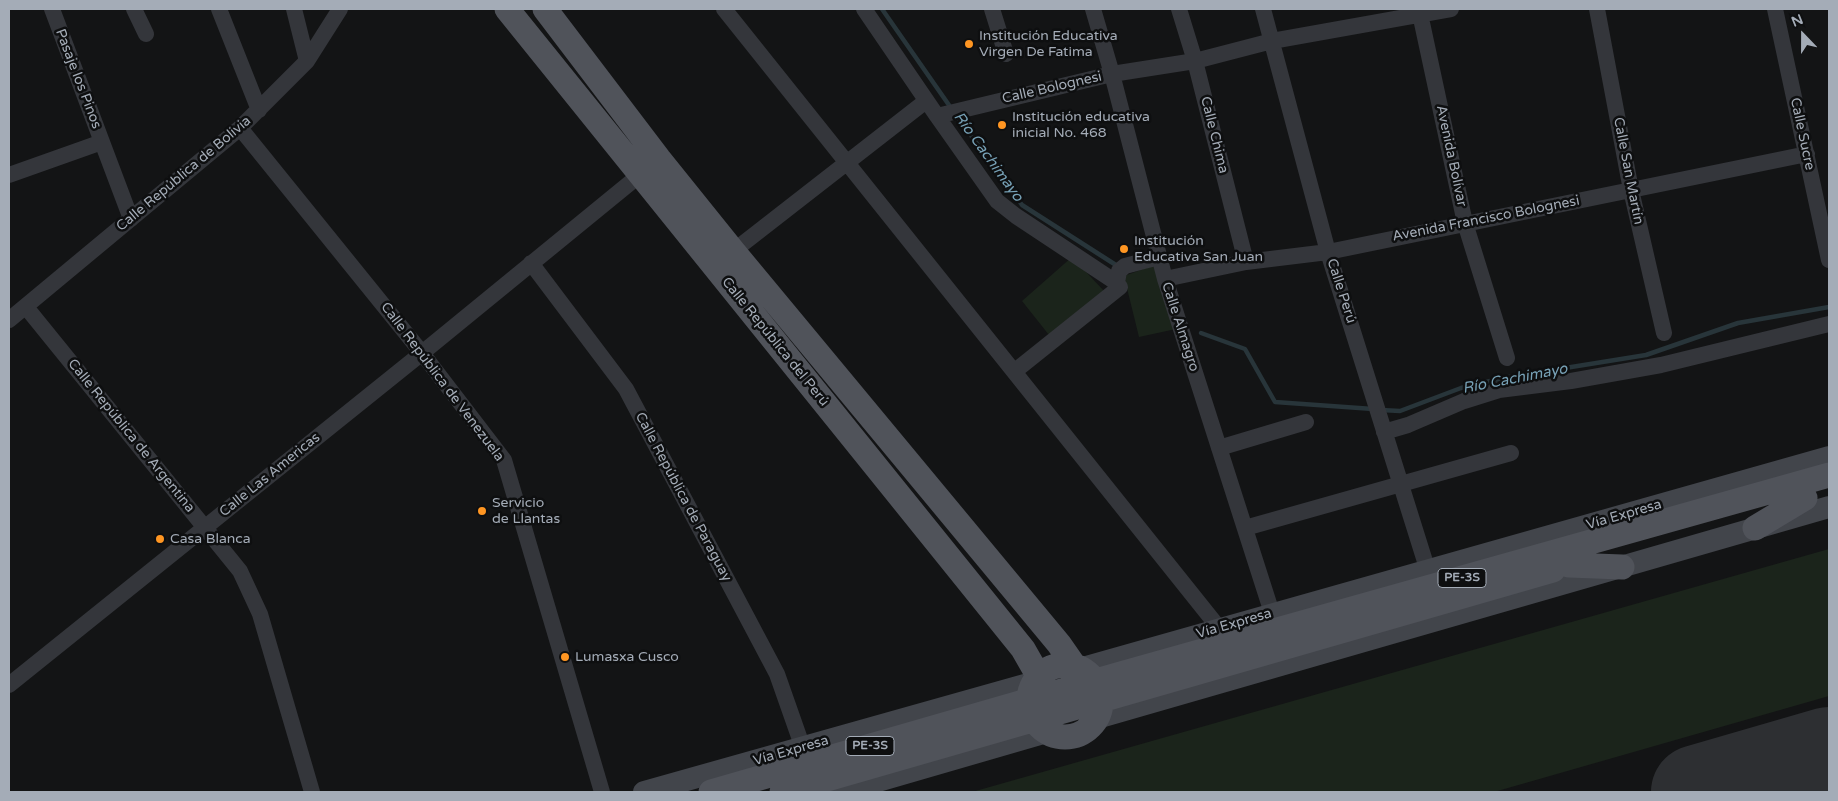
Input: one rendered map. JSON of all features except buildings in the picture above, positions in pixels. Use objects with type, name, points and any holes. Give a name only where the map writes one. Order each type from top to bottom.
[{"type":"main road","name":"Calle República del Perú","points":[[507,9],[650,166],[733,251],[1059,644],[1089,687]]},
{"type":"main road","name":"Calle República del Perú","points":[[545,9],[650,166],[714,268],[1023,649],[1037,702]]},
{"type":"main road","name":"Vía Expresa","points":[[1089,687],[1219,628],[1428,571],[1829,457]]},
{"type":"main road","name":"Vía Expresa","points":[[711,792],[790,785],[1037,702],[1567,557],[1803,490],[1829,475]]},
{"type":"main road","points":[[1742,482],[1803,490]]},
{"type":"main road","name":"Vía Expresa","points":[[1803,490],[1829,491]]},
{"type":"main road","points":[[1755,528],[1803,490]]},
{"type":"main road","name":"Vía Expresa","points":[[1089,687],[1622,567],[1829,507]]},
{"type":"main road","points":[[1567,557],[1612,519]]},
{"type":"main road","points":[[1567,557],[1622,567]]},
{"type":"main road","name":"Vía Expresa","points":[[840,792],[1037,702],[1046,671],[1055,667],[1065,666],[1089,687]]},
{"type":"main road","name":"Vía Expresa","points":[[644,792],[803,748],[1037,702]]},
{"type":"main road","points":[[740,766],[790,785]]},
{"type":"street","name":"Pasaje los Pinos","points":[[9,175],[102,142],[52,9]]},
{"type":"street","points":[[134,9],[146,34]]},
{"type":"street","points":[[219,9],[259,110]]},
{"type":"street","points":[[294,9],[307,60]]},
{"type":"street","name":"Calle República de Bolivia","points":[[9,320],[240,128],[307,60],[340,9]]},
{"type":"street","points":[[724,9],[1219,628]]},
{"type":"street","points":[[864,9],[926,101],[941,115],[997,201],[1016,216],[1120,273]]},
{"type":"street","points":[[992,9],[1006,54]]},
{"type":"street","name":"Calle Almagro","points":[[1093,9],[1112,74],[1165,279],[1272,613]]},
{"type":"street","name":"Calle Chima","points":[[1179,9],[1195,61],[1246,262]]},
{"type":"street","name":"Calle Perú","points":[[1264,9],[1328,252],[1376,399],[1382,425],[1428,571]]},
{"type":"street","name":"Calle Bolognesi","points":[[941,115],[1112,74],[1195,61],[1272,41],[1420,12],[1451,9]]},
{"type":"street","name":"Calle San Martín","points":[[1597,9],[1630,190],[1664,333]]},
{"type":"street","name":"Calle Sucre","points":[[1775,9],[1829,260]]},
{"type":"street","name":"Avenida Bolívar","points":[[1420,12],[1465,223],[1507,358]]},
{"type":"street","points":[[714,268],[733,251],[926,101]]},
{"type":"street","name":"Calle República de Venezuela","points":[[240,128],[422,353],[504,460],[602,792]]},
{"type":"street","points":[[102,142],[131,219]]},
{"type":"street","name":"Avenida Francisco Bolognesi","points":[[1165,279],[1246,262],[1328,252],[1807,154]]},
{"type":"street","name":"Calle Las Americas","points":[[9,685],[422,353],[650,166]]},
{"type":"street","points":[[1120,273],[1159,257]]},
{"type":"street","name":"Calle República de Paraguay","points":[[531,263],[626,388],[777,674],[803,748]]},
{"type":"street","points":[[1015,371],[1120,287],[1120,273]]},
{"type":"street","name":"Calle República de Argentina","points":[[26,307],[240,571],[260,614],[312,792]]},
{"type":"street","points":[[1382,425],[1408,424],[1464,401],[1499,390],[1572,381],[1661,365],[1829,324]]},
{"type":"street","points":[[1219,448],[1306,422]]},
{"type":"street","points":[[1245,528],[1511,454]]},
{"type":"shaded area","points":[[1072,257],[1104,291],[1049,335],[1022,301]]},
{"type":"shaded area","points":[[1155,265],[1176,329],[1139,337],[1124,276]]},
{"type":"shaded area","points":[[1829,549],[1829,696],[1494,792],[972,792]]},
{"type":"waterway","name":"Río Cachimayo","points":[[882,9],[951,108]]},
{"type":"waterway","name":"Río Cachimayo","points":[[956,115],[1022,205],[1119,267]]},
{"type":"waterway","name":"Río Cachimayo","points":[[1381,410],[1400,411],[1461,388],[1503,378],[1646,355],[1738,323],[1829,307]]},
{"type":"waterway","name":"Río Cachimayo","points":[[1201,333],[1245,349],[1275,402],[1373,409]]},
{"type":"runway","points":[[1698,792],[1829,754]]},
{"type":"place","name":"Institución Educativa Virgen De Fatima","points":[[969,44]]},
{"type":"place","name":"Institución educativa inicial No. 468","points":[[1002,125]]},
{"type":"place","name":"Institución Educativa San Juan","points":[[1124,249]]},
{"type":"place","name":"Servicio de Llantas","points":[[482,511]]},
{"type":"place","name":"Casa Blanca","points":[[160,539]]},
{"type":"place","name":"Lumasxa Cusco","points":[[565,657]]}]
